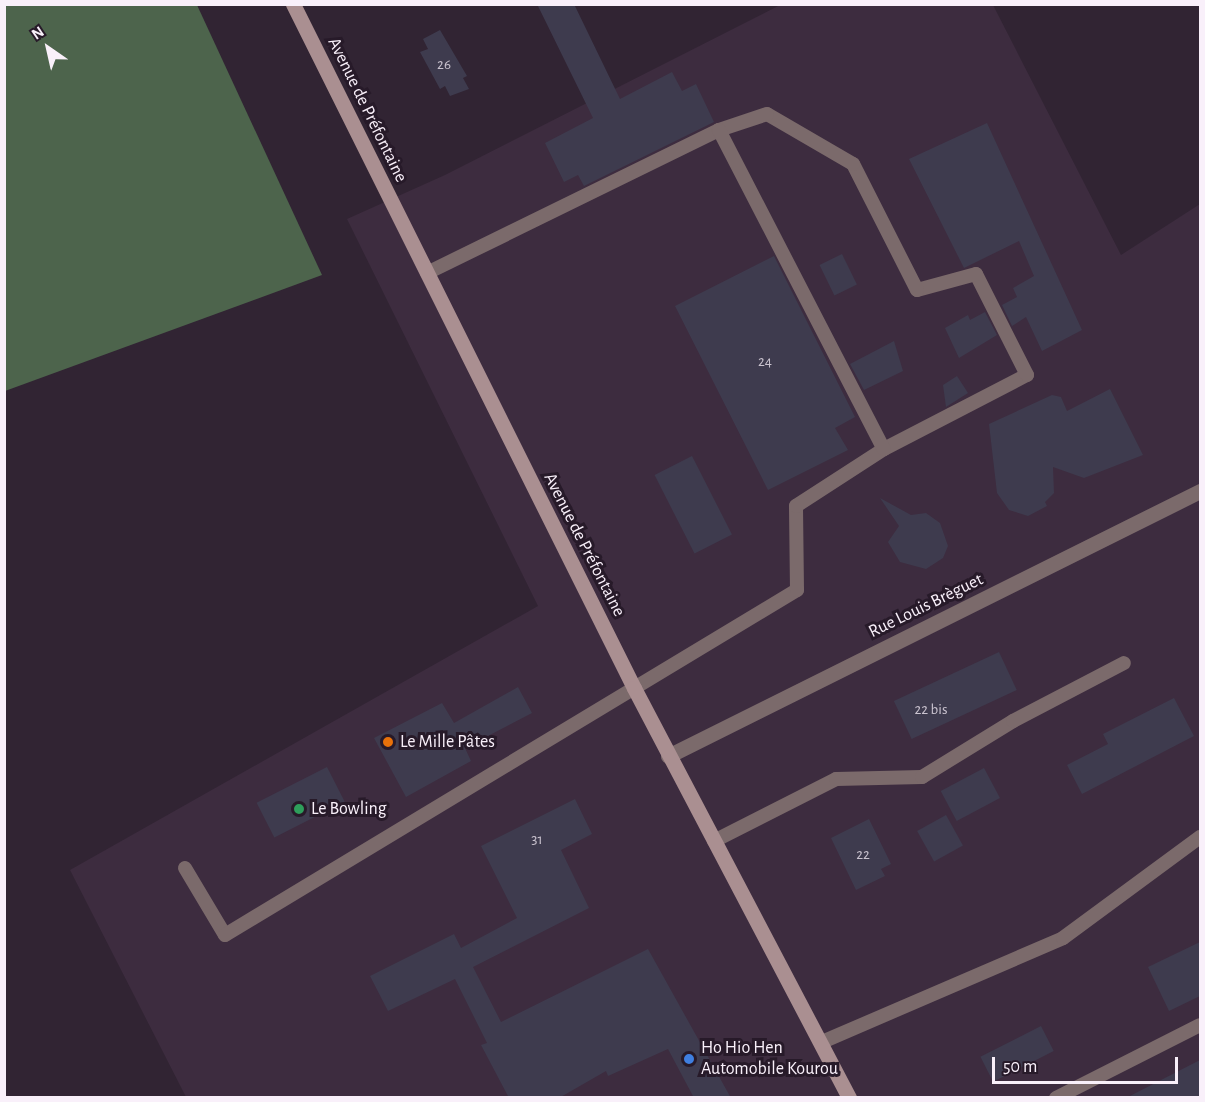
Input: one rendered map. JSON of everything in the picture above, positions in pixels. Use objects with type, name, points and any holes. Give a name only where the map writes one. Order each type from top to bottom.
[{"type":"main road","name":"Avenue de Préfontaine","points":[[293,4],[633,688],[822,1042],[849,1098]]},
{"type":"street","name":"Rue Louis Brèguet","points":[[668,756],[1200,491]]},
{"type":"lane","points":[[186,868],[225,935],[797,590],[796,506],[884,449],[1027,375],[976,274],[917,290],[854,164],[767,114],[718,130],[427,273]]},
{"type":"lane","points":[[718,130],[884,449]]},
{"type":"lane","points":[[714,841],[836,779],[922,777],[1012,721],[1124,663]]},
{"type":"lane","points":[[822,1042],[1063,938],[1200,837]]},
{"type":"lane","points":[[1056,1098],[1200,1025]]},
{"type":"shaded area","points":[[782,4],[993,5],[1121,255],[1200,204],[1200,1097],[186,1097],[70,870],[538,606],[347,219],[445,175]]},
{"type":"green space","points":[[5,4],[197,5],[322,275],[5,391]]},
{"type":"building","points":[[537,4],[574,4],[620,99],[672,72],[682,91],[696,84],[714,122],[584,186],[578,175],[564,182],[545,143],[593,118]]},
{"type":"building","points":[[440,30],[467,76],[463,78],[469,89],[450,96],[445,86],[440,89],[420,52],[428,49],[423,39]]},
{"type":"building","points":[[987,123],[1082,330],[1042,351],[1026,317],[1012,326],[1002,305],[1017,297],[1013,288],[1034,276],[1019,241],[964,268],[909,159]]},
{"type":"building","points":[[842,254],[857,285],[834,296],[820,265]]},
{"type":"building","points":[[774,256],[855,417],[835,428],[848,450],[768,490],[675,306]]},
{"type":"building","points":[[985,312],[997,335],[959,358],[945,328],[968,315],[970,320]]},
{"type":"building","points":[[894,341],[903,371],[864,390],[850,364]]},
{"type":"building","points":[[957,376],[968,393],[946,407],[943,385]]},
{"type":"building","points":[[1110,389],[1143,455],[1084,478],[1053,467],[1054,493],[1045,502],[1047,506],[1028,516],[1009,510],[997,493],[989,424],[1052,395],[1061,397],[1067,411]]},
{"type":"building","points":[[692,456],[732,534],[695,553],[655,475]]},
{"type":"building","points":[[880,498],[911,515],[926,513],[940,523],[948,546],[943,558],[926,569],[900,562],[888,542],[899,526]]},
{"type":"building","points":[[999,652],[1017,690],[912,739],[894,701]]},
{"type":"building","points":[[518,687],[532,713],[465,748],[471,761],[406,797],[374,738],[442,703],[454,723]]},
{"type":"building","points":[[1174,698],[1194,736],[1082,794],[1067,765],[1108,744],[1103,734]]},
{"type":"building","points":[[327,767],[345,802],[274,838],[257,803]]},
{"type":"building","points":[[984,768],[1000,798],[957,821],[941,791]]},
{"type":"building","points":[[575,799],[592,834],[561,850],[589,908],[473,967],[501,1022],[648,949],[731,1098],[694,1098],[668,1049],[608,1076],[606,1071],[559,1098],[509,1098],[481,1045],[487,1043],[455,979],[388,1011],[370,976],[454,934],[461,948],[517,918],[481,846]]},
{"type":"building","points":[[946,815],[963,846],[934,862],[917,831]]},
{"type":"building","points":[[869,819],[891,864],[881,869],[885,876],[856,890],[831,838]]},
{"type":"building","points":[[1200,942],[1200,996],[1169,1011],[1148,967]]},
{"type":"building","points":[[1041,1026],[1054,1051],[993,1082],[980,1057]]},
{"type":"building","points":[[1200,1060],[1200,1098],[1126,1098]]},
{"type":"place","name":"Le Mille Pâtes","points":[[388,742]]},
{"type":"place","name":"Le Bowling","points":[[299,809]]},
{"type":"place","name":"Ho Hio Hen Automobile Kourou","points":[[689,1059]]}]
